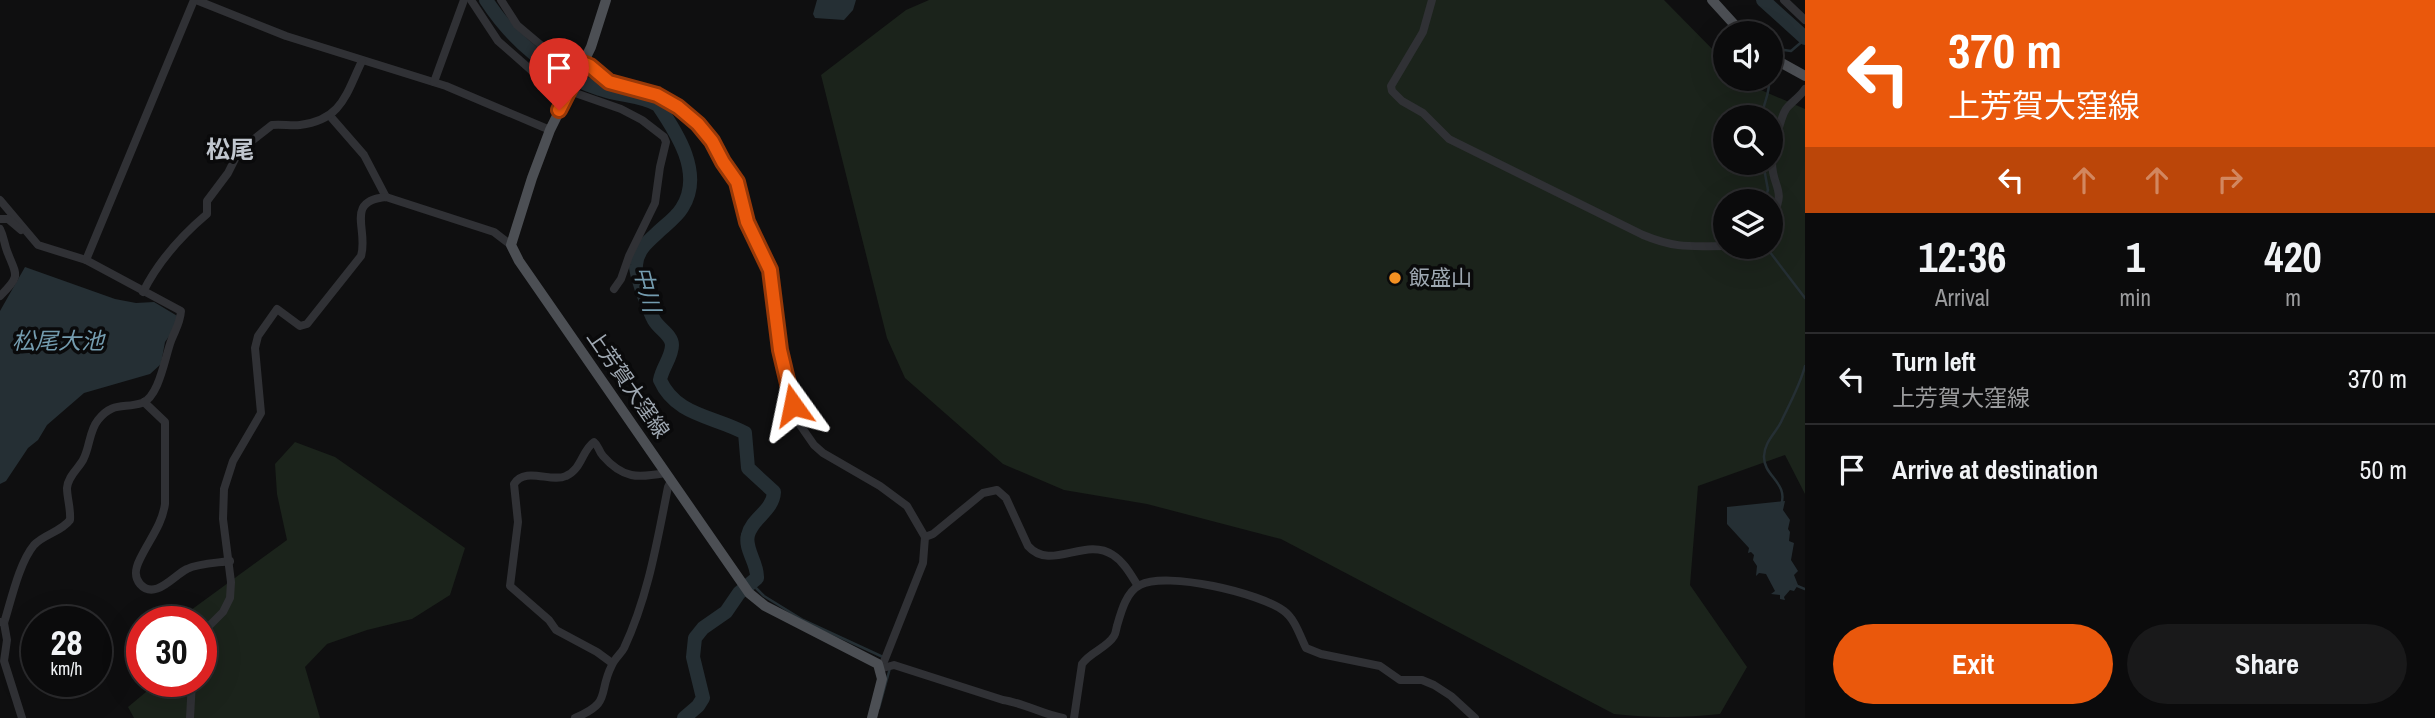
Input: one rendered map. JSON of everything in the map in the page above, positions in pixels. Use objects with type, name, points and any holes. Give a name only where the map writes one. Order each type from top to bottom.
[{"type":"main road","points":[[511,245],[550,130],[581,66],[606,0]]},
{"type":"main road","points":[[1712,0],[1731,21]]},
{"type":"main road","points":[[1783,64],[1805,76]]},
{"type":"main road","name":"上芳賀大窪線","points":[[511,245],[519,261],[746,588],[765,606],[872,660],[885,662]]},
{"type":"main road","points":[[872,718],[885,662]]},
{"type":"street","points":[[86,260],[195,0],[286,36],[434,82],[550,130]]},
{"type":"street","points":[[434,82],[464,0]]},
{"type":"street","points":[[471,0],[498,41],[513,57],[558,87],[621,109],[642,120],[659,131],[666,142],[656,203],[614,289]]},
{"type":"street","points":[[501,0],[517,25],[558,58],[581,66],[590,66],[609,82],[657,95],[678,107],[698,124],[712,141],[737,182],[747,222],[770,270],[780,350],[799,422],[814,445],[823,453],[880,486],[907,506],[925,537],[923,563],[885,662],[887,665],[1018,703],[1045,715],[1063,718]]},
{"type":"street","points":[[1432,0],[1423,32],[1391,86],[1392,91],[1402,101],[1423,113],[1449,139],[1643,235],[1673,246],[1713,246]]},
{"type":"street","points":[[1784,0],[1805,20]]},
{"type":"street","points":[[143,292],[150,277],[167,255],[207,214],[207,201],[245,145],[272,125],[296,126],[330,116],[343,100],[362,61]]},
{"type":"street","points":[[1780,189],[1772,159],[1782,117],[1805,89]]},
{"type":"street","points":[[330,116],[364,155],[386,197]]},
{"type":"street","points":[[217,618],[230,598],[230,561],[223,519],[224,489],[233,461],[261,413],[255,348],[258,336],[277,309],[300,326],[307,324],[361,256],[363,244],[360,214],[368,201],[386,197],[494,232],[511,245]]},
{"type":"street","points":[[0,200],[33,239]]},
{"type":"street","points":[[0,219],[8,219],[43,247],[86,260],[181,311],[162,373],[150,397],[144,402],[117,406],[98,420],[82,461],[71,476],[68,488],[70,520],[45,536],[29,553],[2,623],[7,640],[4,661],[22,718]]},
{"type":"street","points":[[0,229],[15,266],[15,274],[13,282],[0,296]]},
{"type":"street","points":[[144,402],[165,422],[165,504],[163,517],[138,561],[135,574],[137,582],[144,588],[156,589],[187,568],[230,561]]},
{"type":"street","points":[[575,718],[589,712],[600,702],[612,663],[622,652],[637,616],[652,569],[668,487],[668,477],[627,475],[604,457],[598,444],[594,442],[578,467],[567,476],[519,478],[514,484],[517,522],[510,586],[556,629],[612,663]]},
{"type":"street","points":[[925,537],[933,534],[983,493],[996,490],[1006,498],[1033,552],[1045,557],[1082,548],[1105,551],[1120,561],[1138,586]]},
{"type":"street","points":[[1074,717],[1082,664],[1114,636],[1124,605],[1138,586],[1154,582],[1181,581],[1237,591],[1258,598],[1291,617],[1306,648],[1321,654],[1380,666],[1400,680],[1422,680],[1451,696],[1475,718]]},
{"type":"street","points":[[190,718],[191,697]]},
{"type":"shaded area","points":[[929,0],[1664,0],[1713,50],[1713,91],[1763,91],[1805,109],[1805,494],[1785,455],[1698,486],[1690,585],[1747,667],[1720,714],[1667,717],[1614,714],[1281,539],[1147,504],[1064,490],[1003,464],[905,378],[887,338],[821,75],[906,10]]},
{"type":"shaded area","points":[[295,442],[335,457],[465,548],[450,595],[412,619],[367,630],[327,644],[305,667],[320,718],[134,718],[128,707],[140,697],[217,697],[217,606],[197,606],[287,540],[277,494],[275,464]]},
{"type":"water","points":[[817,0],[856,0],[853,10],[844,20],[815,18],[813,14]]},
{"type":"water","name":"松尾大池","points":[[25,267],[115,299],[136,303],[154,302],[179,317],[177,325],[165,342],[161,364],[150,374],[84,393],[47,425],[6,481],[0,484],[0,311]]},
{"type":"water","points":[[1785,501],[1783,510],[1790,520],[1789,541],[1794,543],[1791,560],[1798,571],[1794,575],[1798,585],[1794,591],[1790,590],[1784,597],[1785,600],[1780,599],[1780,595],[1771,594],[1775,591],[1766,574],[1759,573],[1756,576],[1754,555],[1748,553],[1749,548],[1727,524],[1727,507]]},
{"type":"waterway","name":"中川","points":[[486,0],[521,43],[550,65],[600,89],[658,105],[680,141],[689,168],[688,195],[682,208],[643,248],[636,265],[652,315],[668,335],[672,345],[660,380],[667,392],[686,408],[745,433],[748,468],[774,492],[770,504],[750,529],[747,540],[757,578],[739,593],[726,612],[703,628],[695,638],[693,657],[703,698],[684,718]]},
{"type":"waterway","points":[[1763,0],[1805,38]]},
{"type":"waterway","points":[[1783,51],[1791,51],[1805,39]]},
{"type":"waterway","points":[[1764,105],[1768,91]]},
{"type":"waterway","points":[[1765,175],[1768,189]]},
{"type":"waterway","points":[[1775,259],[1805,298]]},
{"type":"waterway","points":[[1781,505],[1782,491],[1767,469],[1764,456],[1768,442],[1791,402],[1805,366]]},
{"type":"waterway","points":[[752,584],[764,596],[803,620],[883,657]]},
{"type":"waterway","points":[[1795,585],[1805,589]]},
{"type":"waterway","points":[[879,708],[890,668]]},
{"type":"place","name":"飯盛山","points":[[1395,278]]},
{"type":"district","name":"松尾","points":[[230,150]]},
{"type":"route","points":[[559,110],[583,63],[609,82],[657,95],[678,107],[698,124],[712,141],[737,182],[747,222],[770,270],[780,350],[793,405]]}]
